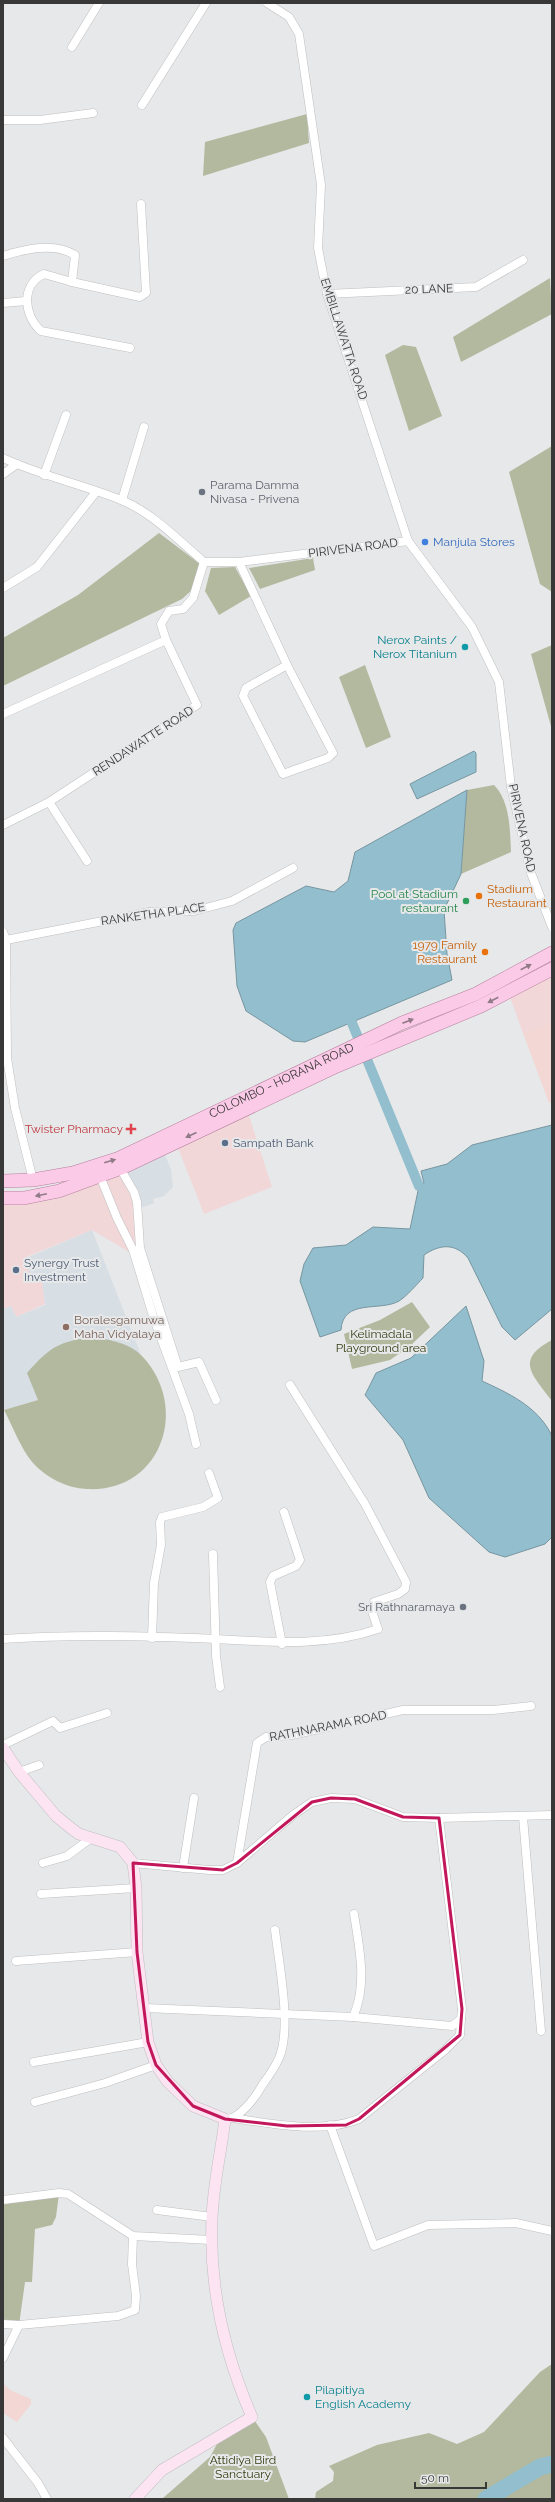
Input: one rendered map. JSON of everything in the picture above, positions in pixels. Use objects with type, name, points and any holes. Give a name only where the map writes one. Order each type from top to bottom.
[{"type":"main road","name":"COLOMBO - HORANA ROAD","points":[[375,1043],[402,1023],[476,994],[552,953]]},
{"type":"main road","name":"COLOMBO - HORANA ROAD","points":[[3,1198],[24,1198],[59,1191],[120,1168],[351,1054],[375,1043],[481,1006],[552,969]]},
{"type":"main road","name":"COLOMBO - HORANA ROAD","points":[[3,1182],[32,1180],[73,1173],[117,1159],[219,1108],[351,1054]]},
{"type":"street","points":[[72,47],[99,3]]},
{"type":"street","points":[[142,106],[206,3]]},
{"type":"street","name":"EMBILLAWATTA ROAD","points":[[267,3],[289,17],[299,34],[321,185],[318,248],[328,294],[408,541]]},
{"type":"street","points":[[3,120],[40,120],[93,113]]},
{"type":"street","points":[[130,348],[41,332],[32,324],[26,301],[26,295],[37,277],[44,274],[72,282],[140,296],[146,293],[141,204]]},
{"type":"street","points":[[3,256],[42,248],[65,248],[75,255],[72,282]]},
{"type":"street","name":"20 LANE","points":[[328,294],[476,287],[523,260]]},
{"type":"street","points":[[3,303],[26,301]]},
{"type":"street","points":[[44,475],[66,415]]},
{"type":"street","points":[[122,500],[144,427]]},
{"type":"street","points":[[3,458],[44,475],[122,500],[156,520],[204,562]]},
{"type":"street","points":[[3,474],[17,464]]},
{"type":"street","points":[[3,588],[37,567],[96,492]]},
{"type":"street","name":"PIRIVENA ROAD","points":[[204,562],[239,562],[408,541],[472,627],[499,682],[511,787],[531,873],[552,927]]},
{"type":"street","name":"RENDAWATTE ROAD","points":[[3,825],[48,802],[197,705],[166,640],[161,624],[169,611],[183,609],[193,598],[204,562]]},
{"type":"street","points":[[239,562],[287,665],[333,753],[328,758],[283,774],[243,696],[246,688],[287,665]]},
{"type":"street","points":[[3,714],[166,640]]},
{"type":"street","points":[[48,802],[87,861]]},
{"type":"street","name":"RANKETHA PLACE","points":[[5,936],[149,912],[194,911],[232,901],[293,868]]},
{"type":"street","points":[[5,936],[5,1029],[7,1058],[15,1108],[32,1180]]},
{"type":"street","points":[[120,1168],[134,1192],[137,1202],[140,1248],[178,1367],[199,1362],[216,1400]]},
{"type":"street","points":[[100,1176],[117,1218],[133,1250],[154,1319],[189,1414],[196,1444]]},
{"type":"street","points":[[3,1639],[70,1634],[215,1639],[282,1644],[361,1635],[378,1629],[372,1608],[374,1602],[398,1594],[405,1589],[406,1582],[365,1504],[290,1385]]},
{"type":"street","points":[[152,1638],[154,1583],[160,1545],[160,1522],[162,1517],[203,1507],[218,1498],[209,1473]]},
{"type":"street","points":[[282,1644],[270,1582],[273,1576],[296,1566],[300,1560],[284,1512]]},
{"type":"street","points":[[213,1554],[215,1639],[220,1687]]},
{"type":"street","name":"RATHNARAMA ROAD","points":[[237,1863],[257,1743],[266,1737],[292,1735],[404,1710],[493,1710],[531,1706]]},
{"type":"street","points":[[107,1713],[60,1728],[53,1721],[4,1751],[19,1772],[56,1816],[79,1834],[120,1847],[133,1863],[136,1888],[137,1952],[148,2042],[156,2065],[168,2082],[193,2106],[229,2119],[287,2126],[346,2124],[359,2119],[445,2050],[460,2035],[461,2019],[439,1818]]},
{"type":"street","points":[[19,1772],[40,1765]]},
{"type":"street","points":[[183,1868],[194,1798]]},
{"type":"street","points":[[133,1863],[223,1870],[237,1863],[293,1815],[312,1802],[331,1798],[355,1799],[403,1817],[523,1817],[552,1815]]},
{"type":"street","points":[[523,1817],[541,2031]]},
{"type":"street","points":[[43,1864],[67,1856],[91,1838]]},
{"type":"street","points":[[42,1894],[136,1888]]},
{"type":"street","points":[[353,2018],[359,2004],[361,1965],[354,1914]]},
{"type":"street","points":[[135,2499],[162,2470],[252,2417],[227,2351],[217,2296],[211,2240],[212,2217],[215,2178],[229,2119],[249,2105],[280,2058],[284,2016],[275,1930]]},
{"type":"street","points":[[16,1961],[137,1952]]},
{"type":"street","points":[[145,2008],[249,2012],[284,2016],[353,2018],[452,2026],[461,2019]]},
{"type":"street","points":[[34,2062],[148,2042]]},
{"type":"street","points":[[35,2102],[105,2083],[156,2065]]},
{"type":"street","points":[[330,2125],[374,2246],[428,2225],[516,2223],[552,2231]]},
{"type":"street","points":[[3,2200],[59,2192],[68,2194],[133,2236],[211,2240]]},
{"type":"street","points":[[157,2210],[212,2217]]},
{"type":"street","points":[[3,2324],[19,2325],[118,2316],[135,2310],[136,2296],[132,2264],[133,2236]]},
{"type":"street","points":[[3,2358],[19,2325]]},
{"type":"street","points":[[3,2438],[38,2483],[47,2499]]},
{"type":"highlighted area","points":[[331,1798],[355,1799],[403,1817],[439,1818],[462,2009],[460,2035],[359,2119],[346,2125],[287,2126],[225,2119],[193,2106],[156,2065],[148,2042],[137,1952],[133,1863],[223,1870],[237,1863],[312,1802]]},
{"type":"shaded area","points":[[552,955],[552,1020],[523,1033],[505,983]]},
{"type":"shaded area","points":[[552,1020],[552,1102],[549,1103],[523,1033]]},
{"type":"shaded area","points":[[243,1097],[272,1187],[204,1214],[172,1133]]},
{"type":"shaded area","points":[[158,1139],[171,1169],[173,1187],[164,1196],[153,1199],[154,1203],[138,1209],[120,1162]]},
{"type":"shaded area","points":[[120,1162],[134,1192],[140,1248],[129,1252],[92,1230],[24,1258],[33,1282],[42,1281],[45,1304],[16,1317],[11,1306],[3,1309],[3,1197],[46,1194]]},
{"type":"shaded area","name":"Boralesgamuwa Maha Vidyalaya","points":[[92,1230],[141,1355],[119,1342],[38,1400],[4,1410],[3,1309],[11,1306],[16,1317],[45,1305],[42,1281],[33,1282],[24,1259]]},
{"type":"shaded area","points":[[3,2384],[12,2391],[31,2399],[31,2404],[17,2422],[3,2413]]},
{"type":"green space","points":[[307,114],[309,143],[203,176],[205,142]]},
{"type":"green space","points":[[550,278],[552,314],[461,362],[453,337]]},
{"type":"green space","points":[[403,345],[416,347],[442,416],[409,431],[385,355]]},
{"type":"green space","points":[[552,446],[552,592],[540,584],[509,472]]},
{"type":"green space","points":[[159,533],[200,564],[193,589],[182,599],[3,686],[3,638],[78,595]]},
{"type":"green space","points":[[313,558],[315,570],[260,589],[249,568]]},
{"type":"green space","points":[[235,567],[251,596],[219,615],[205,591],[211,568]]},
{"type":"green space","points":[[552,645],[552,730],[531,654]]},
{"type":"green space","points":[[365,665],[391,737],[366,748],[339,677]]},
{"type":"green space","points":[[494,785],[506,807],[511,852],[461,874],[467,790]]},
{"type":"green space","name":"Kelimadala Playground area","points":[[412,1302],[430,1327],[410,1346],[390,1360],[352,1369],[344,1334],[380,1320]]},
{"type":"green space","points":[[94,1337],[126,1345],[142,1356],[157,1377],[164,1399],[166,1422],[161,1444],[150,1462],[134,1477],[113,1487],[87,1489],[72,1487],[57,1481],[38,1468],[33,1463],[17,1438],[4,1410],[38,1400],[27,1373],[49,1351],[63,1343]]},
{"type":"green space","points":[[552,1340],[552,1401],[534,1376],[530,1361],[533,1354],[540,1347]]},
{"type":"green space","points":[[59,2193],[56,2217],[52,2225],[35,2229],[32,2282],[25,2282],[19,2325],[3,2324],[3,2200]]},
{"type":"green space","points":[[552,2364],[552,2499],[315,2499],[316,2492],[333,2481],[334,2472],[329,2466],[377,2445],[429,2433],[457,2444],[484,2432],[540,2372]]},
{"type":"green space","name":"Attidiya Bird Sanctuary","points":[[252,2417],[266,2437],[289,2499],[159,2499],[163,2498],[210,2457],[217,2444]]},
{"type":"water","points":[[474,751],[476,753],[476,772],[417,799],[410,784]]},
{"type":"water","points":[[467,790],[461,874],[444,910],[447,954],[452,980],[305,1042],[293,1041],[246,1011],[237,986],[233,930],[236,923],[306,886],[334,892],[348,881],[355,852]]},
{"type":"water","points":[[552,1125],[552,1309],[515,1340],[502,1327],[468,1258],[458,1250],[442,1247],[430,1251],[424,1255],[423,1278],[402,1299],[391,1304],[355,1310],[348,1314],[343,1320],[341,1330],[320,1337],[300,1281],[304,1264],[313,1248],[346,1245],[373,1227],[410,1229],[419,1186],[424,1183],[421,1171],[447,1164],[472,1145]]},
{"type":"water","points":[[466,1306],[484,1361],[482,1381],[502,1390],[530,1408],[545,1424],[551,1434],[552,1440],[552,1537],[545,1544],[505,1557],[489,1552],[429,1498],[403,1440],[365,1395],[376,1373],[411,1358]]},
{"type":"waterway","points":[[352,1023],[419,1186]]},
{"type":"waterway","points":[[486,2499],[540,2467],[552,2464]]},
{"type":"place","name":"Parama Damma Nivasa - Privena","points":[[202,492]]},
{"type":"place","name":"Manjula Stores","points":[[425,542]]},
{"type":"place","name":"Nerox Paints / Nerox Titanium","points":[[465,647]]},
{"type":"place","name":"Stadium Restaurant","points":[[479,896]]},
{"type":"place","name":"Pool at Stadium restaurant","points":[[466,901]]},
{"type":"place","name":"1979 Family Restaurant","points":[[485,952]]},
{"type":"place","name":"Twister Pharmacy","points":[[131,1129]]},
{"type":"place","name":"Sampath Bank","points":[[225,1143]]},
{"type":"place","name":"Synergy Trust Investment","points":[[16,1270]]},
{"type":"place","name":"Boralesgamuwa Maha Vidyalaya","points":[[66,1327]]},
{"type":"place","name":"Sri Rathnaramaya","points":[[463,1607]]},
{"type":"place","name":"Pilapitiya English Academy","points":[[307,2397]]}]
